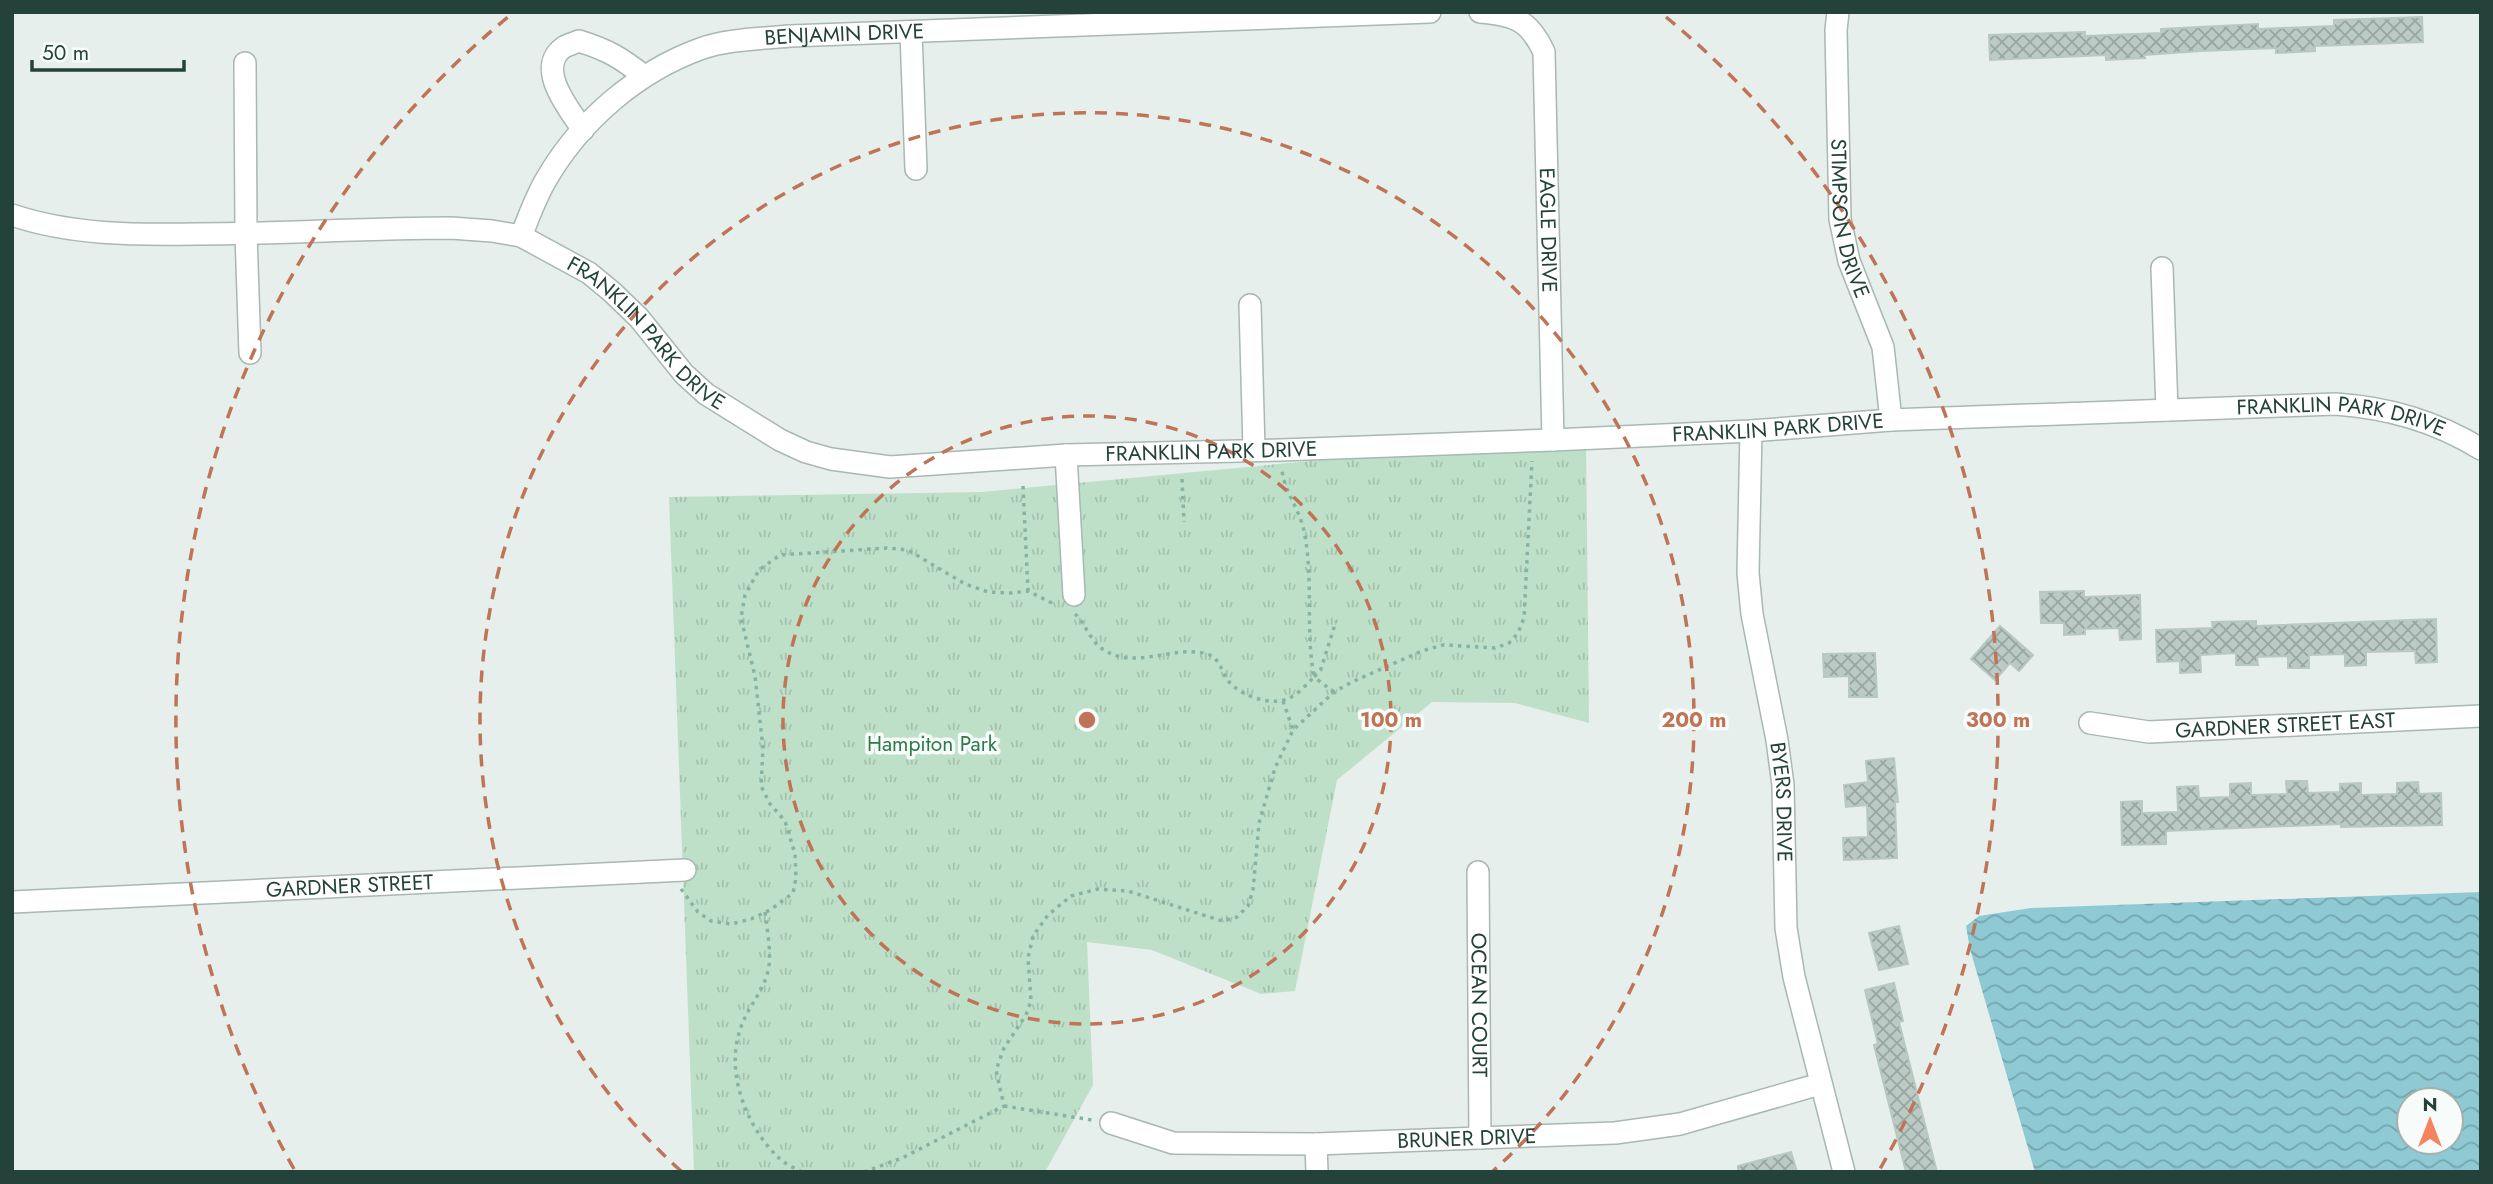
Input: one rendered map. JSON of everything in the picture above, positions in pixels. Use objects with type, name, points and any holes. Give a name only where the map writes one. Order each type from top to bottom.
[{"type":"street","name":"BENJAMIN DRIVE","points":[[521,236],[545,180],[568,145],[605,107],[645,76],[701,49],[732,41],[790,36],[1430,12]]},
{"type":"street","name":"EAGLE DRIVE","points":[[1480,12],[1500,14],[1527,24],[1544,52],[1543,440]]},
{"type":"street","name":"STIMPSON DRIVE","points":[[1838,12],[1836,30],[1840,219],[1849,261],[1883,347],[1891,420]]},
{"type":"street","points":[[911,32],[916,169]]},
{"type":"street","points":[[583,130],[560,95],[553,76],[552,61],[562,48],[579,41],[598,47],[617,54],[645,76]]},
{"type":"street","points":[[245,62],[250,353]]},
{"type":"street","name":"FRANKLIN PARK DRIVE","points":[[12,215],[39,224],[71,229],[158,234],[451,228],[521,236],[589,273],[639,317],[684,373],[706,394],[753,425],[806,452],[831,459],[890,467],[1066,455],[1543,440],[1751,431],[1891,420],[2336,404],[2369,406],[2407,415],[2438,426],[2481,449]]},
{"type":"street","points":[[2162,268],[2166,410]]},
{"type":"street","points":[[1250,305],[1254,449]]},
{"type":"street","name":"BYERS DRIVE","points":[[1751,431],[1748,573],[1752,614],[1777,740],[1783,785],[1784,890],[1790,953],[1820,1084],[1844,1172]]},
{"type":"street","points":[[1066,455],[1067,604]]},
{"type":"street","name":"GARDNER STREET EAST","points":[[2090,723],[2149,732],[2481,716]]},
{"type":"street","name":"GARDNER STREET","points":[[12,902],[679,870]]},
{"type":"street","name":"OCEAN COURT","points":[[1478,872],[1480,1138]]},
{"type":"street","name":"BRUNER DRIVE","points":[[1111,1123],[1173,1143],[1316,1144],[1615,1133],[1680,1124],[1820,1084]]},
{"type":"street","points":[[1316,1144],[1317,1172]]},
{"type":"path","points":[[1004,1106],[996,1070],[1004,1048],[1031,1000],[1028,958],[1032,936],[1048,915],[1071,896],[1098,888],[1128,891],[1222,920],[1237,917],[1248,906],[1253,890],[1259,823],[1275,768],[1293,730],[1334,692],[1422,651],[1443,645],[1495,648],[1509,643],[1518,633],[1524,618],[1543,440]]},
{"type":"path","points":[[1281,450],[1282,475],[1304,530],[1310,656],[1314,677],[1334,692]]},
{"type":"path","points":[[1182,479],[1184,522]]},
{"type":"path","points":[[1023,486],[1028,591]]},
{"type":"path","points":[[679,870],[688,901],[711,921],[731,924],[751,919],[793,893],[796,878],[794,854],[785,821],[770,804],[761,786],[763,748],[755,676],[741,618],[745,596],[759,570],[780,555],[887,548],[908,550],[965,584],[988,592],[1028,591],[1043,600],[1067,604],[1101,648],[1121,657],[1144,658],[1190,651],[1210,654],[1220,663],[1228,681],[1243,695],[1283,701],[1300,691],[1321,669],[1336,621]]},
{"type":"path","points":[[1283,701],[1293,730]]},
{"type":"path","points":[[765,912],[769,964],[764,985],[740,1029],[736,1071],[739,1089],[750,1119],[763,1141],[781,1160],[802,1172]]},
{"type":"path","points":[[864,1172],[902,1158],[1004,1106],[1111,1123]]},
{"type":"green space","name":"Hampiton Park","points":[[1586,438],[1589,723],[1515,703],[1432,702],[1337,780],[1295,991],[1261,994],[1152,950],[1087,942],[1093,1085],[1045,1172],[694,1172],[669,497],[982,492],[1533,440]]},
{"type":"water","points":[[2481,892],[2481,1172],[2035,1172],[1970,949],[1966,926],[1979,916],[2031,908]]},
{"type":"building","points":[[2422,17],[2423,42],[2315,46],[2315,51],[2276,53],[2276,48],[2144,55],[2145,58],[2106,60],[2106,55],[1990,60],[1989,35],[2085,32],[2085,36],[2161,33],[2161,29],[2258,24],[2258,29],[2334,26],[2334,20]]},
{"type":"building","points":[[2084,591],[2084,597],[2140,595],[2141,639],[2120,640],[2119,628],[2085,629],[2085,634],[2064,635],[2064,623],[2041,623],[2040,592]]},
{"type":"building","points":[[2436,619],[2437,662],[2416,663],[2415,651],[2366,652],[2366,665],[2345,666],[2345,654],[2309,655],[2309,668],[2288,668],[2288,656],[2257,657],[2258,665],[2236,665],[2236,653],[2200,655],[2201,672],[2180,673],[2180,661],[2157,662],[2156,630],[2213,628],[2212,622],[2256,621],[2256,626]]},
{"type":"building","points":[[2000,626],[2033,655],[2019,671],[2010,663],[1995,680],[1971,659]]},
{"type":"building","points":[[1875,653],[1877,697],[1849,697],[1849,676],[1824,677],[1823,654]]},
{"type":"building","points":[[1894,758],[1898,802],[1895,802],[1897,858],[1844,860],[1843,838],[1868,837],[1867,805],[1846,807],[1844,785],[1868,782],[1866,761]]},
{"type":"building","points":[[2286,781],[2307,781],[2308,793],[2340,792],[2340,784],[2361,783],[2361,795],[2397,794],[2397,783],[2418,782],[2419,794],[2441,793],[2442,825],[2341,827],[2341,824],[2166,831],[2166,844],[2122,845],[2121,802],[2142,801],[2142,813],[2178,812],[2177,787],[2198,786],[2199,798],[2230,797],[2230,784],[2251,783],[2251,795],[2287,794]]},
{"type":"building","points":[[1899,926],[1908,964],[1879,970],[1869,933]]},
{"type":"building","points":[[1894,983],[1903,1021],[1899,1022],[1937,1172],[1906,1172],[1874,1045],[1878,1044],[1865,990]]},
{"type":"building","points":[[1791,1152],[1797,1172],[1738,1172],[1738,1166]]}]
